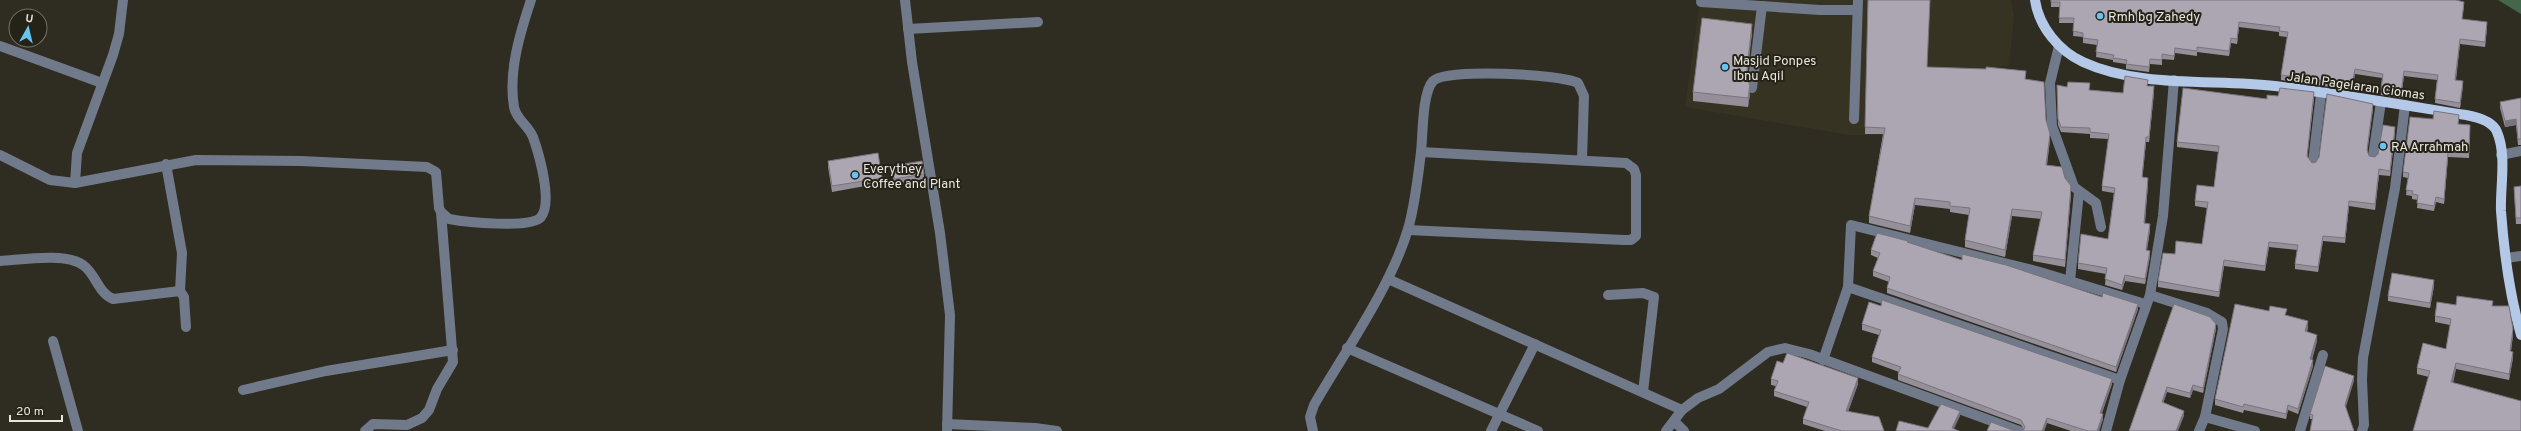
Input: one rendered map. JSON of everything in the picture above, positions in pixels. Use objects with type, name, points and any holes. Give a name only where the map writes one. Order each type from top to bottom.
[{"type":"main road","name":"Jalan Pagelaran Ciomas","points":[[2035,0],[2041,19],[2059,46],[2070,55],[2097,68],[2174,80],[2274,86],[2405,105],[2479,118],[2497,131],[2501,155],[2501,211],[2506,258],[2521,335]]},
{"type":"street","points":[[75,183],[77,153],[119,34],[124,0]]},
{"type":"street","points":[[441,212],[454,220],[522,224],[538,220],[544,211],[546,193],[537,151],[529,128],[516,114],[513,99],[517,53],[531,0]]},
{"type":"street","points":[[905,0],[908,29],[931,168],[950,314],[947,428],[1035,428],[1056,431]]},
{"type":"street","points":[[1701,2],[1762,6],[1778,4],[1858,5],[1854,119]]},
{"type":"street","points":[[1752,88],[1762,6]]},
{"type":"street","points":[[908,29],[1038,22]]},
{"type":"street","points":[[0,46],[102,83]]},
{"type":"street","points":[[2059,46],[2050,83],[2050,110],[2052,126],[2074,187],[2096,203],[2101,227]]},
{"type":"street","points":[[1313,431],[1310,417],[1314,405],[1388,279],[1408,230],[1421,152],[1426,100],[1429,89],[1436,79],[1462,74],[1549,76],[1568,79],[1578,83],[1584,91],[1582,159]]},
{"type":"street","points":[[2106,431],[2120,380],[2148,299],[2163,216],[2174,80]]},
{"type":"street","points":[[2313,162],[2321,94]]},
{"type":"street","points":[[2373,156],[2381,102]]},
{"type":"street","points":[[2362,431],[2364,425],[2362,380],[2363,358],[2395,188],[2405,105]]},
{"type":"street","points":[[2501,155],[2521,151]]},
{"type":"street","points":[[1408,230],[1624,240],[1634,238],[1637,228],[1634,169],[1626,163],[1582,159],[1421,152]]},
{"type":"street","points":[[0,155],[50,180],[75,183],[166,164],[217,159],[427,167],[436,172],[438,176],[452,350],[451,367],[440,384],[426,415],[407,424],[373,424],[365,431]]},
{"type":"street","points":[[166,164],[182,253],[180,291],[184,297],[186,327]]},
{"type":"street","points":[[2070,281],[2079,192]]},
{"type":"street","points":[[1823,360],[1848,287],[1851,225],[2070,281],[2207,313],[2222,322],[2223,329],[2205,417],[2199,431]]},
{"type":"street","points":[[2506,258],[2521,256]]},
{"type":"street","points":[[0,260],[52,258],[71,260],[83,265],[103,292],[113,299],[180,291]]},
{"type":"street","points":[[1388,279],[1682,410]]},
{"type":"street","points":[[1848,287],[2120,380]]},
{"type":"street","points":[[1608,295],[1643,293],[1654,297],[1643,392]]},
{"type":"street","points":[[53,341],[78,431]]},
{"type":"street","points":[[1492,431],[1500,412],[1535,344]]},
{"type":"street","points":[[1347,348],[1500,412],[1538,431]]},
{"type":"street","points":[[1666,431],[1682,410],[1698,398],[1719,389],[1768,352],[1778,348],[1798,350],[2019,431]]},
{"type":"street","points":[[244,390],[334,369],[452,350]]},
{"type":"street","points":[[2300,431],[2323,355]]},
{"type":"street","points":[[2205,417],[2255,431]]},
{"type":"street","points":[[1674,421],[1684,431]]},
{"type":"shaded area","points":[[1700,0],[2011,0],[2014,16],[2009,66],[1929,72],[1891,135],[1849,135],[1685,107]]},
{"type":"green space","points":[[2498,0],[2521,0],[2521,14]]},
{"type":"building","points":[[1868,0],[1930,0],[1927,67],[1986,69],[1986,67],[2026,71],[2025,79],[2044,82],[2046,120],[2050,134],[2046,165],[2062,167],[2065,178],[2071,186],[2065,260],[2033,255],[2042,212],[2012,209],[2005,250],[1965,240],[1970,208],[1950,206],[1950,202],[1915,198],[1910,226],[1869,216],[1885,128],[1865,127]]},
{"type":"building","points":[[2051,0],[2456,0],[2464,2],[2462,19],[2487,22],[2485,42],[2460,39],[2455,80],[2463,81],[2460,103],[2435,99],[2438,75],[2404,71],[2401,93],[2381,90],[2383,74],[2355,69],[2352,85],[2281,75],[2288,32],[2279,31],[2280,27],[2239,22],[2237,39],[2231,38],[2229,51],[2197,47],[2197,51],[2175,48],[2174,56],[2162,54],[2162,60],[2150,59],[2149,67],[2126,64],[2127,60],[2113,58],[2114,55],[2096,52],[2098,40],[2083,38],[2083,33],[2073,31],[2074,18],[2059,18],[2060,2],[2051,2]]},
{"type":"building","name":"Masjid Ponpes Ibnu Aqil","points":[[1702,18],[1752,24],[1746,78],[1750,85],[1748,98],[1693,92]]},
{"type":"building","points":[[2125,76],[2148,80],[2147,86],[2154,86],[2149,137],[2146,137],[2142,177],[2148,178],[2144,223],[2150,224],[2146,250],[2150,251],[2145,279],[2125,275],[2122,285],[2105,279],[2107,268],[2078,263],[2081,234],[2108,239],[2115,188],[2102,186],[2109,134],[2090,132],[2090,128],[2061,127],[2058,119],[2057,85],[2067,87],[2068,82],[2090,83],[2089,90],[2123,93]]},
{"type":"building","points":[[2183,88],[2267,99],[2267,95],[2278,96],[2280,88],[2314,92],[2307,156],[2312,163],[2316,162],[2319,157],[2327,94],[2373,104],[2367,150],[2369,156],[2375,157],[2378,154],[2383,125],[2395,127],[2390,171],[2379,169],[2375,204],[2349,201],[2345,238],[2323,236],[2318,267],[2295,264],[2298,245],[2269,242],[2265,266],[2224,260],[2219,292],[2158,281],[2163,253],[2175,254],[2176,241],[2202,244],[2208,202],[2195,201],[2197,185],[2214,187],[2219,146],[2177,142]]},
{"type":"building","points":[[2521,98],[2521,139],[2518,139],[2516,119],[2505,121],[2500,102]]},
{"type":"building","points":[[2434,111],[2459,115],[2458,124],[2470,125],[2469,153],[2448,152],[2444,199],[2436,197],[2434,206],[2417,203],[2418,195],[2412,194],[2413,191],[2406,190],[2409,173],[2403,172],[2410,117],[2433,119]]},
{"type":"building","name":"Everythey Coffee and Plant","points":[[878,153],[882,178],[832,186],[828,161]]},
{"type":"building","points":[[922,161],[924,174],[894,179],[892,166]]},
{"type":"building","points":[[2521,186],[2521,218],[2516,218],[2514,187]]},
{"type":"building","points":[[1877,233],[1908,241],[1907,242],[1962,260],[1962,254],[2006,265],[2102,297],[2103,293],[2138,304],[2116,367],[1887,288],[1890,277],[1873,271],[1880,253],[1871,250]]},
{"type":"building","points":[[2392,273],[2434,280],[2430,303],[2388,296]]},
{"type":"building","points":[[2457,296],[2493,301],[2492,306],[2509,306],[2513,329],[2510,351],[2513,352],[2509,374],[2456,363],[2451,382],[2521,401],[2521,431],[2413,431],[2430,371],[2417,368],[2423,343],[2446,349],[2451,319],[2435,316],[2437,302],[2456,305]]},
{"type":"building","points":[[1882,300],[2112,379],[2100,413],[2103,414],[2097,431],[2088,431],[2047,418],[2042,431],[2023,431],[2025,427],[2021,420],[1898,374],[1901,367],[1872,357],[1881,330],[1862,324],[1869,302],[1881,306]]},
{"type":"building","points":[[2174,304],[2210,317],[2216,324],[2203,388],[2193,385],[2190,393],[2167,387],[2162,402],[2184,411],[2176,431],[2129,431]]},
{"type":"building","points":[[2235,304],[2269,311],[2270,306],[2287,309],[2285,315],[2308,321],[2305,331],[2317,335],[2310,359],[2313,360],[2298,409],[2288,405],[2286,414],[2244,404],[2243,407],[2215,399]]},
{"type":"building","points":[[1787,353],[1858,378],[1846,411],[1879,417],[1884,431],[1842,431],[1803,419],[1809,402],[1774,391],[1778,381],[1771,379],[1777,361],[1783,363]]},
{"type":"building","points":[[2325,366],[2354,376],[2345,405],[2354,431],[2310,431],[2313,415],[2310,414]]},
{"type":"building","points":[[1941,404],[1960,411],[1952,428],[1959,431],[1896,431],[1899,421],[1928,428]]},
{"type":"building","points":[[1991,422],[2015,431],[1987,431]]},
{"type":"place","name":"Rmh bg Zahedy","points":[[2100,16]]},
{"type":"place","name":"Masjid Ponpes Ibnu Aqil","points":[[1725,67]]},
{"type":"place","name":"RA Arrahmah","points":[[2383,146]]},
{"type":"place","name":"Everythey Coffee and Plant","points":[[855,175]]}]
